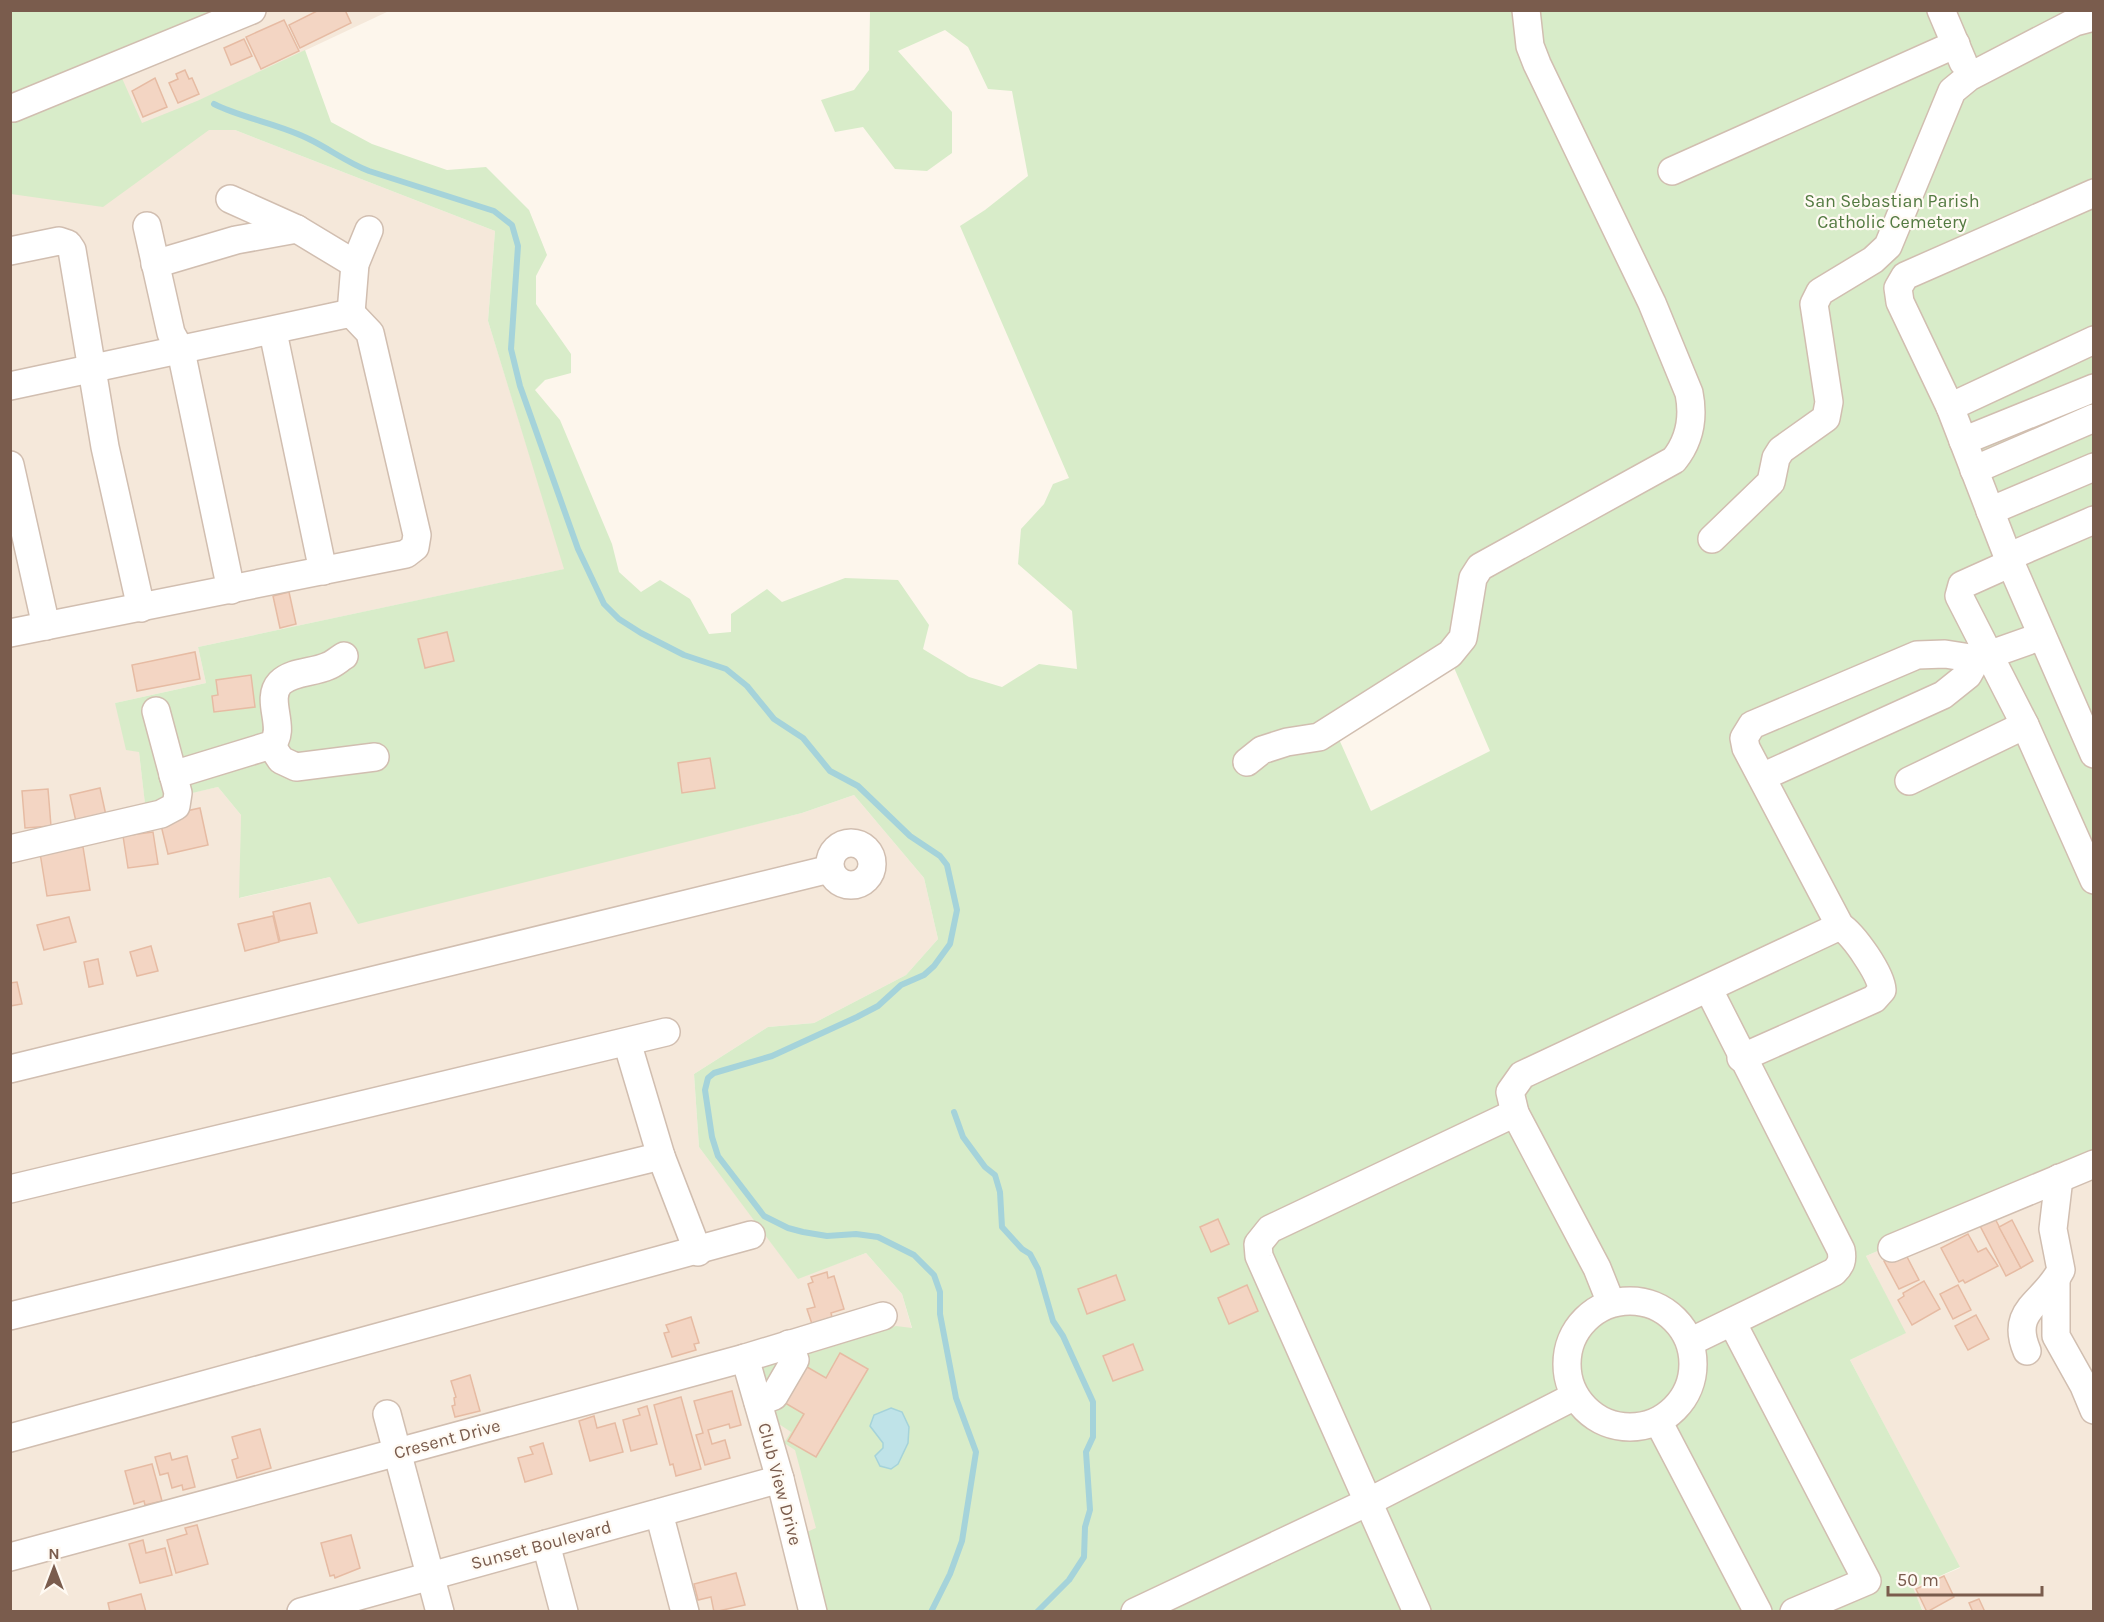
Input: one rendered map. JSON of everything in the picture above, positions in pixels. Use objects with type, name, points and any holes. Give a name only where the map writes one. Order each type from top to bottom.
[{"type":"street","points":[[13,108],[252,10]]},
{"type":"street","points":[[1247,762],[1270,747],[1319,737],[1450,654],[1463,638],[1473,578],[1480,567],[1674,460],[1686,444],[1692,407],[1689,393],[1652,303],[1537,64],[1530,45],[1526,10]]},
{"type":"street","points":[[1941,10],[1969,76]]},
{"type":"street","points":[[1712,538],[1771,482],[1776,458],[1781,450],[1826,418],[1829,402],[1814,304],[1820,292],[1873,260],[1888,246],[1952,91],[1969,76],[2075,22],[2094,17]]},
{"type":"street","points":[[1672,171],[1956,45]]},
{"type":"street","points":[[236,240],[226,190],[356,264]]},
{"type":"street","points":[[2094,193],[1905,276],[1898,288],[1900,302],[1950,407],[2010,560],[2094,754]]},
{"type":"street","points":[[147,226],[171,333],[181,351],[231,590]]},
{"type":"street","points":[[155,264],[236,240],[297,229]]},
{"type":"street","points":[[10,633],[406,554],[415,547],[417,535],[370,333],[351,313],[356,264],[369,230]]},
{"type":"street","points":[[10,251],[59,241],[68,244],[72,250],[93,366],[93,387],[141,608]]},
{"type":"street","points":[[10,386],[93,366],[273,332],[351,313]]},
{"type":"street","points":[[273,332],[323,571]]},
{"type":"street","points":[[1950,407],[2094,340]]},
{"type":"street","points":[[1963,441],[2094,388]]},
{"type":"street","points":[[1974,470],[2094,418]]},
{"type":"street","points":[[10,465],[18,531],[46,626]]},
{"type":"street","points":[[1990,511],[2094,467]]},
{"type":"street","points":[[2094,520],[2010,560],[1962,585],[1959,590],[1959,596],[1983,657],[2025,725],[2094,880]]},
{"type":"street","points":[[1741,1058],[1880,995],[1882,990],[1880,978],[1850,934],[1840,926],[1762,777],[1744,738],[1752,725],[1917,655],[1945,654],[1983,657],[2042,636]]},
{"type":"street","points":[[173,774],[271,745],[275,741],[277,731],[275,690],[280,682],[290,676],[329,666],[344,656]]},
{"type":"street","points":[[1762,777],[1943,695],[1968,675],[1983,657]]},
{"type":"street","points":[[10,849],[161,814],[176,806],[178,793],[156,711]]},
{"type":"street","points":[[1909,781],[2025,725]]},
{"type":"street","points":[[271,745],[281,760],[296,767],[375,757]]},
{"type":"street","points":[[10,1069],[830,869]]},
{"type":"street","points":[[1611,1304],[1597,1268],[1515,1113],[1510,1092],[1522,1075],[1708,990],[1840,926]]},
{"type":"street","points":[[1690,1342],[1834,1272],[1843,1258],[1841,1250],[1708,990]]},
{"type":"street","points":[[10,1189],[666,1032]]},
{"type":"street","points":[[627,1042],[661,1156],[698,1252]]},
{"type":"street","points":[[1417,1611],[1259,1256],[1258,1244],[1270,1229],[1515,1113]]},
{"type":"street","points":[[10,1316],[661,1156]]},
{"type":"street","points":[[1892,1248],[2094,1164]]},
{"type":"street","points":[[2027,1351],[2021,1336],[2022,1319],[2056,1281],[2061,1270],[2053,1229],[2059,1178]]},
{"type":"street","points":[[10,1438],[751,1236]]},
{"type":"street","points":[[2056,1281],[2056,1336],[2084,1386],[2094,1410]]},
{"type":"street","points":[[1630,1301],[1650,1304],[1666,1312],[1680,1325],[1690,1342],[1693,1370],[1685,1396],[1673,1411],[1658,1421],[1640,1427],[1620,1427],[1602,1421],[1587,1411],[1575,1396],[1568,1378],[1566,1359],[1571,1341],[1580,1325],[1594,1312],[1611,1304],[1630,1301]]},
{"type":"street","name":"Cresent Drive","points":[[10,1557],[745,1358],[883,1316]]},
{"type":"street","points":[[1732,1322],[1867,1581],[1794,1611]]},
{"type":"street","points":[[758,1402],[774,1396],[795,1360],[789,1344]]},
{"type":"street","name":"Club View Drive","points":[[745,1358],[780,1479],[813,1611]]},
{"type":"street","points":[[1135,1611],[1368,1502],[1575,1396]]},
{"type":"street","points":[[387,1414],[440,1611]]},
{"type":"street","points":[[1658,1421],[1758,1611]]},
{"type":"street","name":"Sunset Boulevard","points":[[302,1611],[780,1479]]},
{"type":"street","points":[[659,1513],[685,1611]]},
{"type":"street","points":[[546,1545],[564,1611]]},
{"type":"shaded area","points":[[11,11],[389,11],[198,101],[209,130],[235,130],[495,231],[488,321],[565,569],[198,647],[206,683],[115,703],[139,752],[145,803],[218,787],[241,815],[240,898],[330,877],[624,856],[802,813],[854,795],[924,878],[938,939],[906,975],[814,1023],[768,1027],[694,1074],[699,1147],[798,1278],[866,1253],[902,1294],[912,1329],[915,1611],[11,1612]]},
{"type":"shaded area","points":[[2093,1158],[2093,1611],[1923,1611],[1912,1588],[1960,1568],[1850,1360],[1905,1333],[1866,1256]]},
{"type":"green space","points":[[10,11],[229,11],[11,97]]},
{"type":"green space","name":"San Sebastian Parish Catholic Cemetery","points":[[870,11],[2093,11],[2093,1158],[1866,1256],[1906,1333],[1850,1360],[1960,1567],[1913,1588],[1923,1612],[824,1611],[802,1534],[816,1528],[795,1450],[784,1443],[791,1432],[770,1418],[758,1379],[768,1359],[805,1350],[813,1353],[896,1326],[912,1328],[902,1294],[866,1253],[798,1279],[699,1147],[694,1074],[768,1027],[814,1023],[906,975],[938,939],[924,878],[854,795],[802,813],[358,924],[330,877],[239,898],[241,815],[218,787],[145,804],[139,752],[126,750],[115,703],[206,683],[198,647],[564,569],[488,321],[495,231],[235,130],[209,130],[103,207],[11,194],[10,121],[121,76],[142,123],[197,101],[305,50],[331,122],[372,144],[447,170],[486,167],[529,210],[547,255],[536,276],[536,304],[571,354],[571,373],[545,380],[535,390],[560,420],[612,544],[619,572],[641,592],[660,580],[690,599],[709,634],[731,632],[731,614],[767,589],[782,602],[845,578],[898,580],[929,625],[923,649],[969,677],[1002,687],[1039,664],[1077,669],[1072,611],[1018,564],[1021,529],[1044,504],[1053,484],[1069,478],[960,226],[985,210],[1028,176],[1012,91],[988,89],[968,47],[945,30],[898,51],[952,112],[952,153],[927,171],[895,169],[863,127],[835,132],[821,100],[854,90],[869,70]],"holes":[[[1452,663],[1490,751],[1371,811],[1330,719]],[[1247,1285],[1258,1311],[1229,1323],[1218,1298]]]},
{"type":"water","points":[[891,1408],[902,1412],[909,1427],[908,1443],[898,1464],[891,1469],[880,1466],[875,1456],[883,1448],[883,1443],[870,1426],[874,1415]]},
{"type":"building","points":[[319,10],[345,10],[351,23],[300,48],[289,25]]},
{"type":"building","points":[[284,20],[299,51],[261,69],[246,37]]},
{"type":"building","points":[[244,39],[252,56],[231,65],[224,48]]},
{"type":"building","points":[[185,70],[189,79],[192,78],[199,94],[178,103],[169,83],[178,79],[176,74]]},
{"type":"building","points":[[155,78],[167,107],[143,117],[132,91]]},
{"type":"building","points":[[289,592],[296,624],[280,628],[273,596]]},
{"type":"building","points":[[447,632],[454,661],[425,668],[418,639]]},
{"type":"building","points":[[195,652],[200,679],[137,691],[132,665]]},
{"type":"building","points":[[251,675],[255,707],[214,712],[212,696],[218,695],[216,680]]},
{"type":"building","points":[[710,758],[715,788],[682,793],[678,763]]},
{"type":"building","points":[[100,788],[107,820],[77,826],[70,795]]},
{"type":"building","points":[[48,789],[51,826],[25,828],[22,791]]},
{"type":"building","points":[[200,808],[208,845],[168,854],[159,817]]},
{"type":"building","points":[[153,832],[158,864],[128,868],[123,836]]},
{"type":"building","points":[[83,847],[90,890],[47,896],[40,853]]},
{"type":"building","points":[[310,903],[317,933],[280,941],[273,912]]},
{"type":"building","points":[[273,916],[279,942],[245,951],[238,924]]},
{"type":"building","points":[[69,917],[76,942],[44,950],[37,925]]},
{"type":"building","points":[[151,946],[158,971],[137,976],[130,952]]},
{"type":"building","points":[[98,959],[103,984],[89,987],[84,962]]},
{"type":"building","points":[[17,982],[22,1004],[10,1006],[10,983]]},
{"type":"building","points":[[1992,1213],[2021,1268],[2006,1276],[1977,1220]]},
{"type":"building","points":[[1218,1219],[1229,1244],[1211,1252],[1200,1227]]},
{"type":"building","points":[[2012,1220],[2033,1261],[2021,1268],[1999,1227]]},
{"type":"building","points":[[1968,1234],[1978,1252],[1986,1248],[1998,1266],[1965,1283],[1963,1280],[1959,1282],[1941,1248]]},
{"type":"building","points":[[1904,1251],[1919,1280],[1899,1289],[1884,1261]]},
{"type":"building","points":[[827,1272],[828,1278],[834,1276],[844,1309],[831,1313],[832,1317],[812,1324],[807,1309],[815,1307],[808,1284],[813,1282],[811,1277]]},
{"type":"building","points":[[1116,1275],[1125,1300],[1087,1314],[1078,1289]]},
{"type":"building","points":[[1924,1281],[1940,1309],[1912,1325],[1898,1300],[1904,1296],[1903,1293]]},
{"type":"building","points":[[1247,1285],[1258,1311],[1229,1324],[1218,1298]]},
{"type":"building","points":[[1958,1285],[1971,1310],[1953,1319],[1940,1294]]},
{"type":"building","points":[[1976,1315],[1989,1339],[1968,1350],[1955,1326]]},
{"type":"building","points":[[691,1317],[699,1343],[694,1344],[696,1350],[672,1357],[664,1333],[669,1332],[666,1325]]},
{"type":"building","points":[[1133,1344],[1143,1370],[1113,1381],[1103,1356]]},
{"type":"building","points":[[840,1353],[868,1369],[816,1457],[788,1441],[804,1414],[780,1400],[802,1364],[826,1378]]},
{"type":"building","points":[[470,1375],[480,1411],[455,1417],[452,1406],[455,1405],[454,1398],[456,1397],[451,1381]]},
{"type":"building","points":[[732,1391],[741,1425],[730,1428],[729,1424],[708,1430],[712,1444],[725,1440],[730,1458],[705,1465],[696,1435],[703,1433],[694,1401]]},
{"type":"building","points":[[681,1397],[701,1469],[676,1476],[673,1464],[670,1465],[654,1405]]},
{"type":"building","points":[[647,1406],[657,1444],[631,1451],[623,1420],[640,1415],[638,1409]]},
{"type":"building","points":[[594,1416],[597,1428],[615,1423],[623,1452],[590,1461],[579,1421]]},
{"type":"building","points":[[260,1429],[271,1468],[237,1478],[232,1460],[238,1458],[232,1437]]},
{"type":"building","points":[[543,1443],[552,1474],[525,1482],[518,1458],[533,1454],[530,1447]]},
{"type":"building","points":[[170,1453],[172,1460],[187,1456],[195,1487],[183,1490],[182,1485],[172,1488],[168,1473],[160,1475],[155,1457]]},
{"type":"building","points":[[152,1464],[162,1501],[145,1505],[144,1501],[134,1504],[125,1471]]},
{"type":"building","points":[[197,1525],[208,1564],[176,1573],[167,1540],[187,1534],[185,1528]]},
{"type":"building","points":[[351,1535],[360,1568],[335,1578],[334,1575],[330,1576],[321,1543]]},
{"type":"building","points":[[143,1540],[146,1553],[165,1548],[172,1575],[140,1583],[129,1544]]},
{"type":"building","points":[[736,1573],[745,1605],[714,1612],[711,1597],[698,1600],[694,1584]]},
{"type":"building","points":[[1944,1576],[1954,1597],[1927,1612],[1916,1589]]},
{"type":"building","points":[[141,1594],[146,1612],[110,1612],[108,1603]]},
{"type":"building","points":[[1979,1599],[1985,1612],[1973,1612],[1969,1603]]},
{"type":"waterway","points":[[214,104],[299,134],[369,171],[494,211],[512,225],[518,246],[511,349],[520,386],[578,549],[604,604],[619,619],[641,633],[684,655],[726,669],[747,686],[774,719],[803,738],[830,771],[858,786],[910,836],[940,856],[947,865],[957,910],[950,944],[934,966],[924,975],[901,985],[878,1006],[857,1017],[772,1056],[714,1073],[708,1078],[705,1090],[712,1137],[718,1156],[764,1216],[788,1228],[803,1232],[827,1236],[856,1234],[878,1237],[914,1255],[934,1275],[940,1292],[940,1314],[956,1398],[976,1452],[962,1541],[950,1574],[931,1612]]},
{"type":"waterway","points":[[954,1112],[963,1137],[985,1167],[995,1175],[1000,1192],[1002,1227],[1022,1249],[1030,1254],[1038,1269],[1053,1321],[1063,1336],[1093,1402],[1093,1437],[1086,1452],[1090,1510],[1085,1527],[1084,1557],[1069,1580],[1037,1612]]}]
